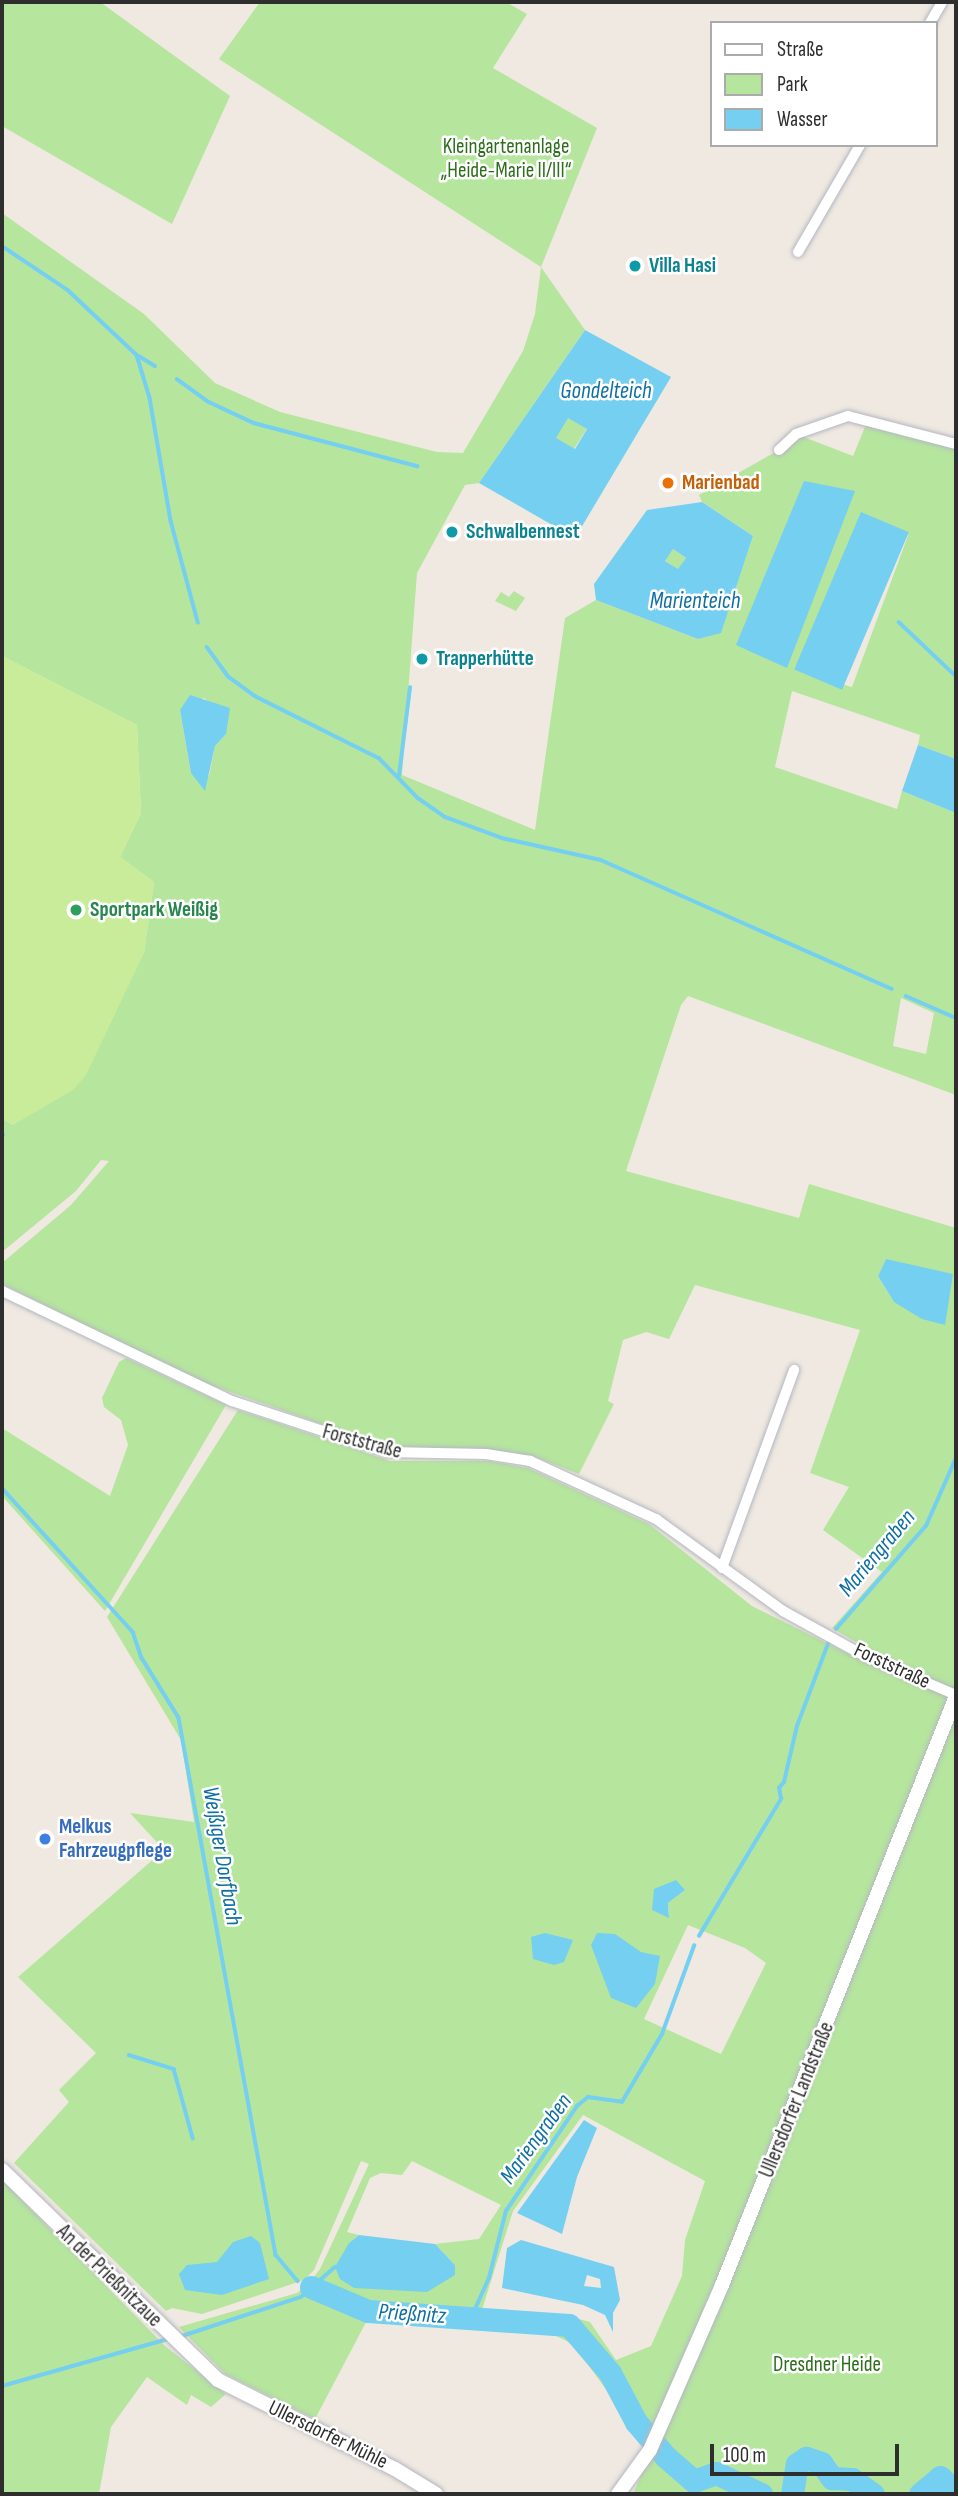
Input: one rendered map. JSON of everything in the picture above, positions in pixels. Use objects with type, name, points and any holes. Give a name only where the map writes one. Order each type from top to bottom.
[{"type":"main road","name":"Ullersdorfer Landstraße","points":[[618,2494],[650,2450],[806,2079],[956,1695]]},
{"type":"main road","name":"An der Prießnitzaue","points":[[2,2170],[218,2379]]},
{"type":"main road","name":"Ullersdorfer Mühle","points":[[218,2379],[391,2467],[436,2494]]},
{"type":"street","points":[[931,21],[942,2]]},
{"type":"street","points":[[798,252],[859,147]]},
{"type":"street","points":[[779,450],[796,434],[848,416],[956,444]]},
{"type":"street","name":"Forststraße","points":[[2,1291],[232,1401],[386,1452],[486,1454],[530,1461],[656,1519],[768,1603],[865,1656],[956,1695]]},
{"type":"street","points":[[722,1568],[794,1370]]},
{"type":"green space","points":[[2,2],[100,2],[230,96],[172,224],[2,126]]},
{"type":"green space","name":"Kleingartenanlage „Heide-Marie II/III“","points":[[260,2],[506,2],[527,14],[493,68],[597,128],[541,267],[219,59]]},
{"type":"green space","name":"Dresdner Heide","points":[[2,213],[144,314],[215,383],[280,412],[437,452],[463,453],[523,351],[535,314],[541,267],[585,330],[479,483],[465,485],[417,573],[402,775],[535,830],[565,618],[596,600],[698,639],[721,632],[753,536],[702,502],[699,495],[779,450],[796,434],[853,456],[867,422],[956,446],[956,759],[918,745],[920,735],[792,691],[775,767],[897,809],[902,791],[956,813],[956,1095],[688,996],[681,1005],[626,1171],[799,1218],[809,1184],[956,1228],[956,2494],[633,2494],[695,2348],[658,2428],[642,2439],[573,2344],[554,2335],[564,2315],[590,2322],[616,2360],[651,2346],[682,2276],[685,2240],[705,2181],[583,2115],[513,2211],[480,2316],[373,2309],[315,2419],[225,2374],[179,2327],[297,2293],[308,2284],[320,2269],[369,2164],[361,2161],[314,2270],[304,2280],[202,2314],[172,2308],[166,2311],[14,2163],[69,2102],[59,2090],[96,2053],[18,1977],[164,1850],[130,1813],[194,1822],[181,1740],[107,1617],[238,1410],[390,1461],[488,1461],[528,1468],[649,1524],[752,1606],[863,1661],[868,1649],[832,1628],[882,1572],[823,1530],[849,1487],[810,1473],[860,1330],[695,1285],[669,1339],[646,1332],[623,1340],[608,1401],[614,1404],[579,1474],[533,1456],[487,1449],[387,1447],[199,1381],[2,1284],[2,1263],[71,1205],[109,1161],[101,1160],[76,1191],[2,1252],[2,1119],[13,1125],[144,953],[154,882],[120,857],[141,813],[137,725],[2,656]],"holes":[[[909,533],[852,687],[802,673]],[[204,698],[213,706],[226,734],[215,746],[209,776],[191,773],[180,710]],[[901,998],[934,1013],[926,1054],[893,1046]],[[886,1259],[894,1302],[878,1276]],[[655,1889],[685,1890],[668,1903],[669,1917]],[[688,1925],[745,1948],[766,1963],[721,2054],[644,2019]],[[412,2161],[501,2205],[479,2239],[435,2244],[455,2265],[349,2243],[359,2235],[347,2232],[370,2178],[381,2173],[402,2175]]]},
{"type":"green space","points":[[568,417],[587,429],[573,450],[555,438]]},
{"type":"green space","points":[[673,549],[686,558],[678,570],[665,560]]},
{"type":"green space","points":[[514,591],[525,598],[516,611],[495,601],[501,592],[509,597]]},
{"type":"green space","name":"Sportpark Weißig","points":[[2,656],[137,725],[141,813],[120,857],[154,882],[144,953],[86,1075],[73,1090],[13,1125],[2,1119]]},
{"type":"green space","points":[[126,1358],[226,1405],[105,1611],[2,1496],[2,1428],[110,1496],[128,1445],[121,1420],[104,1407],[102,1398],[119,1362]]},
{"type":"green space","points":[[2,2180],[165,2346],[226,2394],[211,2407],[191,2395],[187,2405],[147,2377],[111,2427],[99,2494],[2,2494]]},
{"type":"water","name":"Gondelteich","points":[[585,330],[671,377],[575,538],[479,483]],"holes":[[[568,418],[587,429],[575,449],[556,438]]]},
{"type":"water","name":"Marienteich","points":[[804,481],[855,491],[787,668],[736,645]]},
{"type":"water","name":"Marienteich","points":[[702,502],[753,536],[721,633],[698,639],[596,600],[594,584],[647,510]],"holes":[[[673,549],[686,558],[678,569],[665,561]]]},
{"type":"water","points":[[861,512],[909,532],[842,690],[794,669]]},
{"type":"water","points":[[190,695],[230,708],[226,734],[215,746],[205,791],[191,773],[180,710]]},
{"type":"water","points":[[918,745],[956,759],[956,813],[902,791]]},
{"type":"water","points":[[886,1259],[953,1274],[945,1325],[922,1319],[894,1302],[878,1276]]},
{"type":"water","points":[[676,1880],[685,1890],[668,1903],[669,1918],[652,1910],[654,1889]]},
{"type":"water","points":[[545,1933],[573,1940],[564,1962],[554,1965],[533,1959],[531,1937]]},
{"type":"water","points":[[597,1933],[615,1934],[641,1952],[660,1956],[655,1984],[636,2008],[611,1998],[591,1945]]},
{"type":"water","points":[[584,2120],[597,2128],[577,2177],[562,2234],[517,2213]]},
{"type":"water","points":[[359,2235],[435,2244],[455,2265],[455,2275],[427,2292],[354,2288],[340,2279],[335,2267],[349,2243]]},
{"type":"water","points":[[251,2236],[260,2243],[269,2279],[222,2295],[185,2290],[179,2274],[187,2265],[217,2262],[233,2242]]},
{"type":"water","points":[[521,2240],[614,2267],[620,2300],[613,2313],[613,2332],[605,2315],[583,2305],[502,2288],[507,2248]],"holes":[[[587,2275],[600,2279],[601,2288],[584,2286]]]},
{"type":"waterway","points":[[2,246],[68,290],[137,355],[150,398],[171,521],[198,622]]},
{"type":"waterway","points":[[139,356],[155,366]]},
{"type":"waterway","points":[[177,379],[209,402],[254,423],[417,466]]},
{"type":"waterway","name":"Mariengraben","points":[[899,622],[956,676]]},
{"type":"waterway","points":[[207,647],[229,677],[255,696],[379,758],[418,798],[445,817],[502,838],[601,860],[892,989]]},
{"type":"waterway","points":[[399,776],[410,688]]},
{"type":"waterway","points":[[906,996],[956,1018]]},
{"type":"waterway","name":"Mariengraben","points":[[836,1629],[926,1526],[956,1458]]},
{"type":"waterway","name":"Weißiger Dorfbach","points":[[2,1488],[133,1632],[142,1658],[179,1718],[276,2255],[298,2281]]},
{"type":"waterway","name":"Mariengraben","points":[[699,1936],[781,1799],[779,1788],[784,1782],[797,1726],[828,1644]]},
{"type":"waterway","name":"Mariengraben","points":[[472,2316],[489,2278],[506,2211],[577,2106],[588,2097],[622,2102],[662,2034],[694,1946]]},
{"type":"waterway","points":[[129,2055],[174,2069],[193,2138]]},
{"type":"waterway","name":"Prießnitz","points":[[179,2337],[301,2297],[335,2267]]},
{"type":"waterway","name":"Prießnitz","points":[[311,2287],[368,2311],[569,2325],[610,2373],[636,2422],[666,2457],[694,2481],[716,2473],[761,2494]]},
{"type":"waterway","name":"Prießnitz","points":[[2,2386],[168,2339]]},
{"type":"waterway","name":"Prießnitz","points":[[792,2494],[797,2464],[806,2458],[821,2463],[832,2478],[852,2479],[873,2494]]},
{"type":"waterway","name":"Prießnitz","points":[[920,2494],[940,2477],[956,2493]]},
{"type":"place","name":"Villa Hasi","points":[[635,266]]},
{"type":"place","name":"Marienbad","points":[[668,483]]},
{"type":"place","name":"Schwalbennest","points":[[452,532]]},
{"type":"place","name":"Trapperhütte","points":[[422,659]]},
{"type":"place","name":"Sportpark Weißig","points":[[76,910]]},
{"type":"place","name":"Melkus Fahrzeugpflege","points":[[45,1839]]}]
